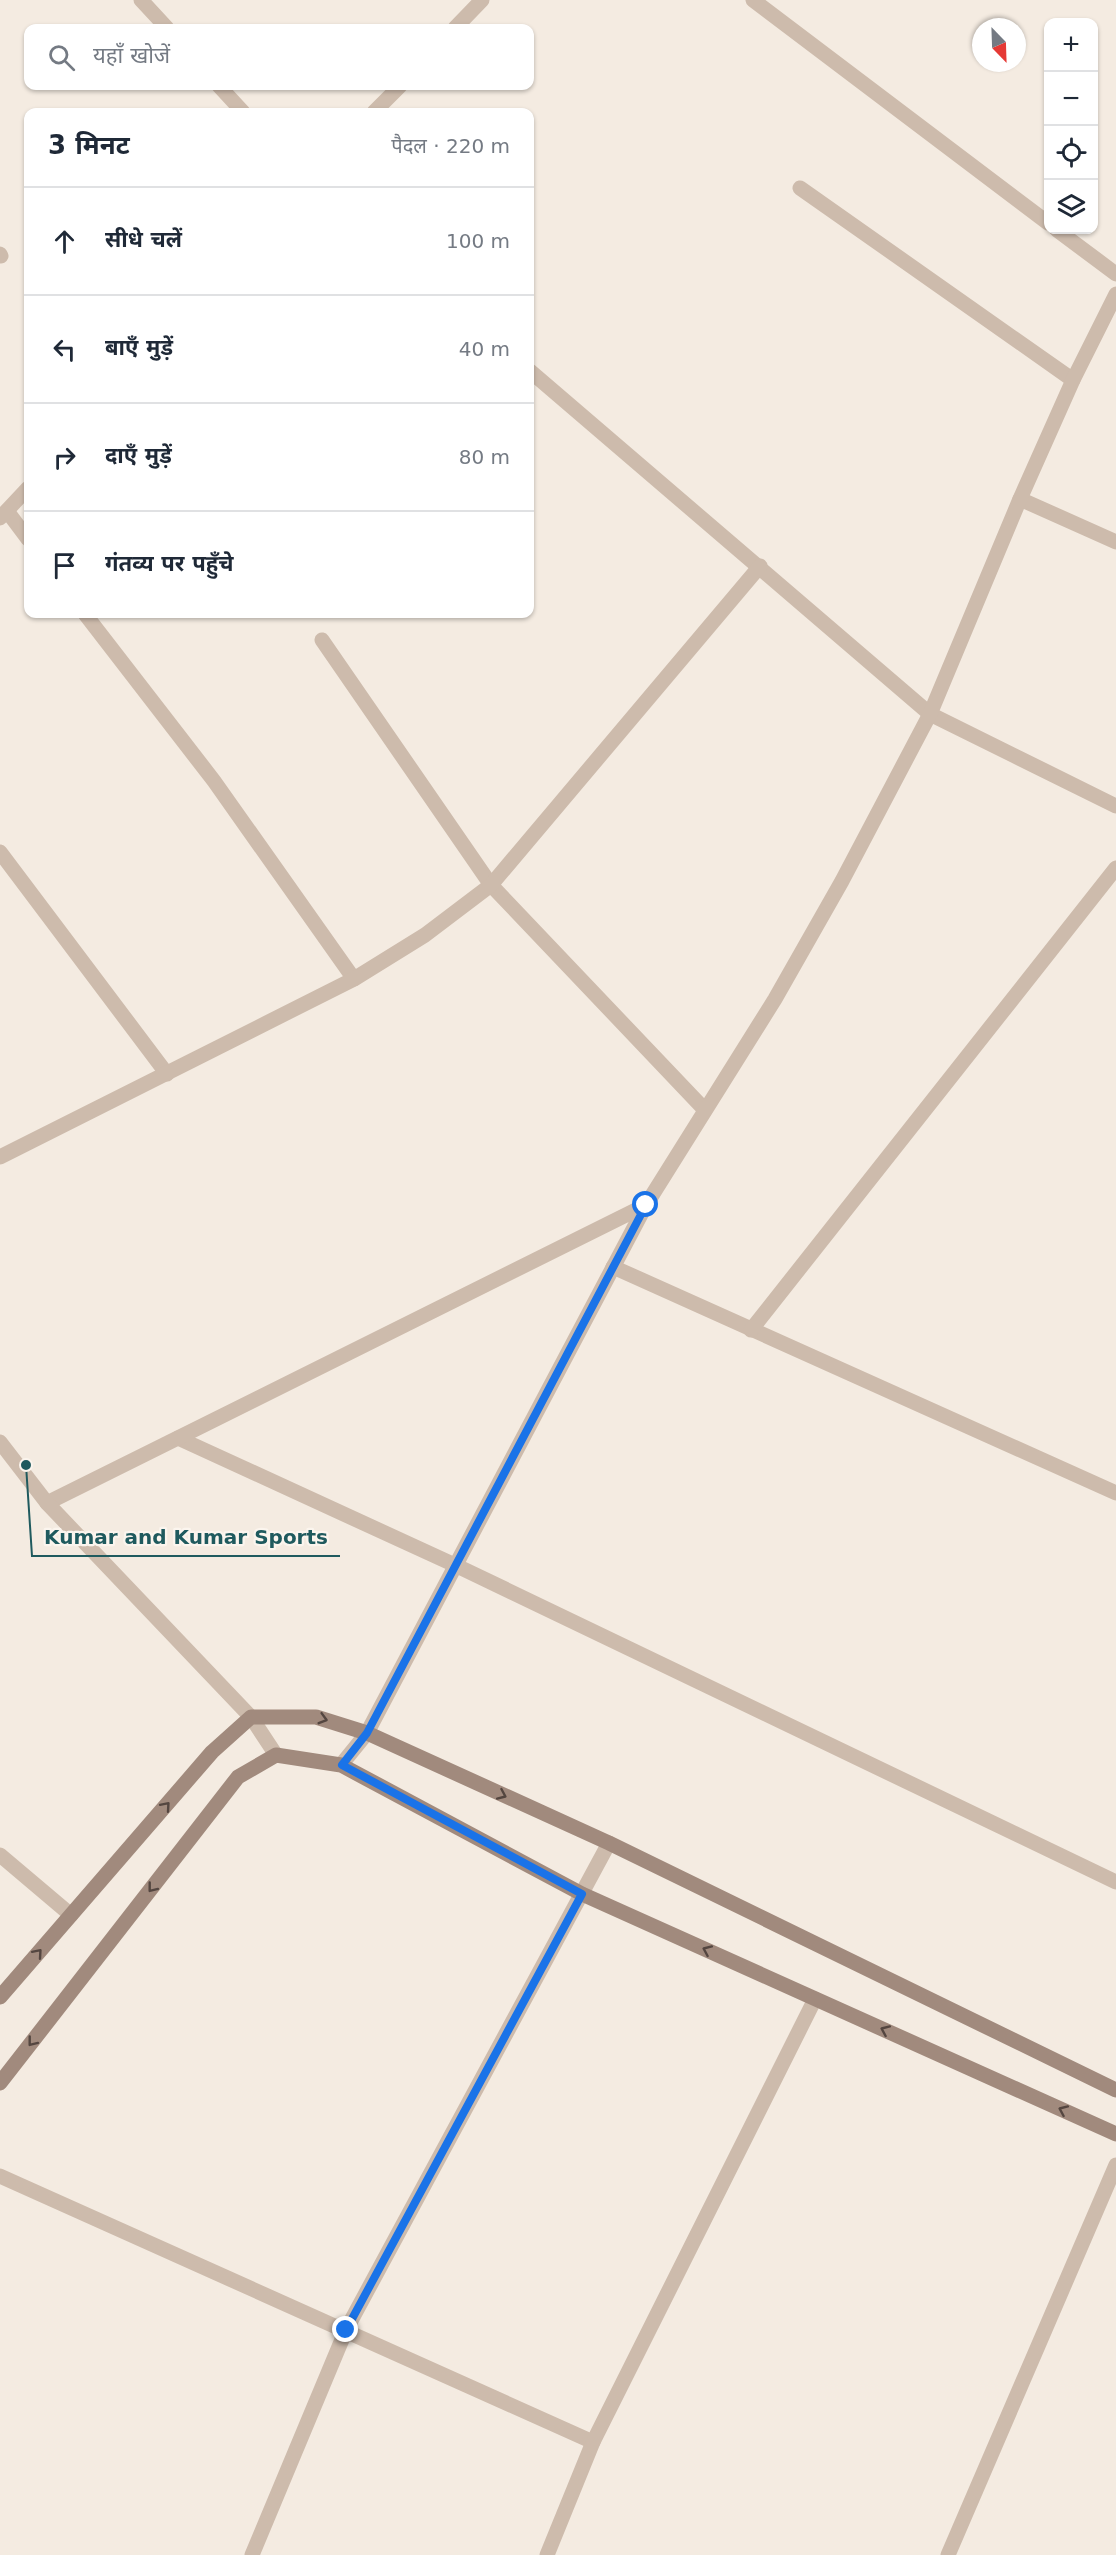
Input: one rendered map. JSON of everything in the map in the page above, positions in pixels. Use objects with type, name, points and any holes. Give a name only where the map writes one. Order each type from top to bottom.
[{"type":"street","points":[[141,0],[163,24]]},
{"type":"street","points":[[459,24],[482,0]]},
{"type":"street","points":[[753,0],[1044,220]]},
{"type":"street","points":[[223,90],[239,108]]},
{"type":"street","points":[[378,108],[396,90]]},
{"type":"street","points":[[800,188],[1073,380]]},
{"type":"street","points":[[1062,234],[1116,274]]},
{"type":"street","points":[[342,1765],[367,1733],[646,1205],[776,999],[842,881],[930,714],[1020,499],[1073,380],[1116,294]]},
{"type":"street","points":[[534,374],[930,714],[1116,806]]},
{"type":"street","points":[[24,492],[4,515],[24,535]]},
{"type":"street","points":[[1020,499],[1116,543]]},
{"type":"street","points":[[0,1156],[354,979],[425,935],[491,885],[760,566]]},
{"type":"street","points":[[89,618],[214,781],[354,979]]},
{"type":"street","points":[[322,640],[491,885],[705,1110]]},
{"type":"street","points":[[0,852],[167,1074]]},
{"type":"street","points":[[751,1330],[1116,868]]},
{"type":"street","points":[[47,1503],[646,1205]]},
{"type":"street","points":[[613,1267],[1116,1493]]},
{"type":"street","points":[[178,1438],[457,1566],[1116,1882]]},
{"type":"street","points":[[0,1442],[47,1503],[251,1717],[276,1755]]},
{"type":"street","points":[[0,1997],[212,1752],[251,1717],[316,1716],[367,1733],[609,1843],[1116,2090]]},
{"type":"street","points":[[0,2083],[238,1777],[276,1755],[342,1765],[582,1894],[1116,2134]]},
{"type":"street","points":[[252,2555],[346,2330],[609,1843]]},
{"type":"street","points":[[0,1855],[71,1916]]},
{"type":"street","points":[[547,2555],[593,2442],[815,1999]]},
{"type":"street","points":[[948,2555],[1116,2165]]},
{"type":"street","points":[[0,2176],[593,2442]]},
{"type":"place","name":"Kumar and Kumar Sports","points":[[26,1465]]},
{"type":"route","points":[[346,2330],[582,1894],[342,1765],[367,1733],[646,1205]]}]
